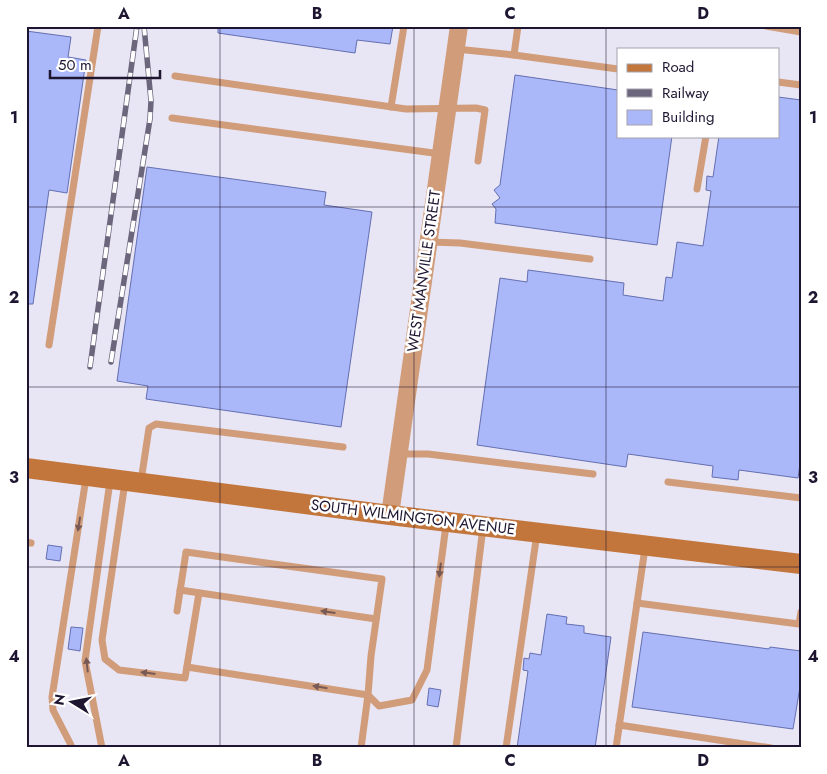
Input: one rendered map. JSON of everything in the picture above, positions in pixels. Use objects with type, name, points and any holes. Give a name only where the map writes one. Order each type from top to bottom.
[{"type":"main road","name":"SOUTH WILMINGTON AVENUE","points":[[26,468],[446,522],[801,564]]},
{"type":"street","name":"WEST MANVILLE STREET","points":[[390,515],[459,26]]},
{"type":"lane","points":[[49,345],[98,26]]},
{"type":"lane","points":[[391,107],[404,26]]},
{"type":"lane","points":[[514,55],[518,26]]},
{"type":"lane","points":[[766,26],[801,32]]},
{"type":"lane","points":[[456,49],[617,69]]},
{"type":"lane","points":[[175,76],[406,109],[447,110],[476,108],[485,110],[478,161]]},
{"type":"lane","points":[[780,82],[801,85]]},
{"type":"lane","points":[[172,118],[441,154]]},
{"type":"lane","points":[[697,189],[706,138]]},
{"type":"lane","points":[[428,242],[460,243],[590,259]]},
{"type":"lane","points":[[102,748],[85,661],[126,481],[149,428],[156,424],[343,447]]},
{"type":"lane","points":[[398,454],[428,454],[593,474]]},
{"type":"lane","points":[[70,748],[52,710],[52,697],[86,476]]},
{"type":"lane","points":[[126,481],[102,640],[105,659],[119,670],[185,678],[199,593]]},
{"type":"lane","points":[[668,482],[801,498]]},
{"type":"lane","points":[[187,667],[368,695],[379,706],[412,700],[427,670],[446,522]]},
{"type":"lane","points":[[456,748],[483,526]]},
{"type":"lane","points":[[506,748],[538,533]]},
{"type":"lane","points":[[616,748],[645,546]]},
{"type":"lane","points":[[177,612],[186,552],[382,579],[361,748]]},
{"type":"lane","points":[[180,590],[376,619]]},
{"type":"lane","points":[[637,604],[799,624],[801,612]]},
{"type":"lane","points":[[619,725],[770,748]]},
{"type":"building","points":[[218,26],[393,26],[390,44],[357,40],[355,53],[218,33]]},
{"type":"building","points":[[26,31],[71,37],[68,57],[86,60],[67,193],[49,190],[33,304],[26,304]]},
{"type":"building","points":[[515,75],[617,90],[617,138],[672,138],[657,245],[495,223],[496,209],[492,204],[500,198],[494,190],[500,185]]},
{"type":"building","points":[[780,97],[801,100],[801,457],[798,478],[739,470],[738,480],[712,477],[713,466],[628,454],[626,467],[477,445],[500,278],[527,282],[528,270],[624,283],[623,295],[663,301],[666,277],[672,278],[677,242],[703,246],[711,191],[706,190],[707,176],[713,177],[719,138],[780,138]]},
{"type":"building","points":[[147,167],[326,192],[324,205],[372,212],[341,427],[146,399],[148,386],[117,381]]},
{"type":"building","points":[[48,545],[62,547],[60,561],[46,559]]},
{"type":"building","points":[[547,614],[567,617],[566,624],[584,626],[584,633],[611,637],[595,748],[517,748],[528,671],[523,670],[524,658],[529,659],[530,653],[541,655]]},
{"type":"building","points":[[71,627],[83,628],[80,651],[68,649]]},
{"type":"building","points":[[643,632],[769,649],[770,647],[801,651],[801,681],[793,729],[632,707]]},
{"type":"building","points":[[429,688],[441,690],[438,707],[427,705]]},
{"type":"railway","points":[[90,367],[137,26]]},
{"type":"railway","points":[[111,362],[150,119],[151,101],[144,26]]}]
